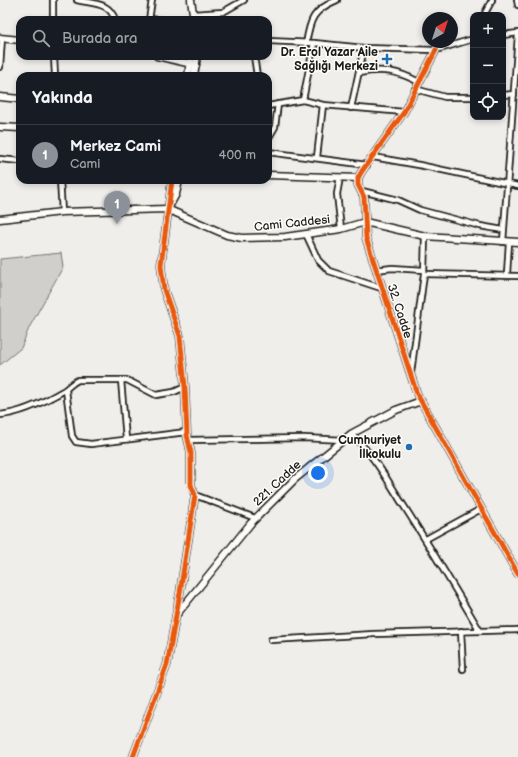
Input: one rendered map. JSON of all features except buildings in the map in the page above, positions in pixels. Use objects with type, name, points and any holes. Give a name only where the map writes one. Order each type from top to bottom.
[{"type":"street","points":[[53,0],[54,16]]},
{"type":"street","points":[[77,0],[101,4],[109,8],[113,16]]},
{"type":"street","points":[[149,16],[152,0]]},
{"type":"street","points":[[191,0],[194,16]]},
{"type":"street","points":[[200,16],[223,12],[244,0]]},
{"type":"street","points":[[306,44],[312,18],[316,12],[337,0]]},
{"type":"street","points":[[486,12],[492,0]]},
{"type":"street","points":[[517,0],[518,5]]},
{"type":"street","points":[[506,35],[518,34],[503,230],[506,242],[507,274]]},
{"type":"street","points":[[0,67],[1,38],[16,40]]},
{"type":"street","points":[[272,41],[306,44],[314,43],[364,48],[436,50],[470,39]]},
{"type":"street","points":[[303,100],[314,43]]},
{"type":"street","points":[[351,108],[364,48]]},
{"type":"street","points":[[272,175],[358,178],[404,112],[436,50]]},
{"type":"street","points":[[54,60],[55,72]]},
{"type":"street","points":[[176,60],[193,64]]},
{"type":"street","points":[[192,60],[194,72]]},
{"type":"street","points":[[190,72],[195,60]]},
{"type":"street","points":[[255,60],[256,72]]},
{"type":"street","points":[[358,74],[373,70],[397,72],[419,82]]},
{"type":"street","points":[[415,89],[445,97],[470,97]]},
{"type":"street","points":[[506,95],[514,94]]},
{"type":"street","points":[[0,97],[16,98]]},
{"type":"street","points":[[272,105],[303,100],[323,105],[404,112]]},
{"type":"street","points":[[272,132],[275,127],[278,104]]},
{"type":"street","points":[[317,157],[323,105]]},
{"type":"street","points":[[0,127],[16,128]]},
{"type":"street","points":[[272,152],[317,157],[367,165]]},
{"type":"street","points":[[374,157],[518,186]]},
{"type":"street","points":[[0,159],[16,161]]},
{"type":"street","points":[[340,177],[337,194],[341,229]]},
{"type":"street","name":"32. Cadde","points":[[358,178],[358,185],[362,191],[366,238],[381,288],[421,401],[518,574]]},
{"type":"street","points":[[60,184],[62,212]]},
{"type":"street","points":[[133,757],[147,715],[167,664],[195,495],[191,485],[191,453],[186,432],[185,387],[180,336],[164,290],[161,265],[171,184]]},
{"type":"street","points":[[167,209],[176,194],[178,184]]},
{"type":"street","points":[[362,191],[398,200],[420,210],[480,226],[503,230]]},
{"type":"street","name":"Cami Caddesi","points":[[0,219],[62,212],[167,209],[227,235],[242,238],[285,237],[341,229],[365,222],[425,236],[518,242]]},
{"type":"street","points":[[306,234],[318,260],[329,271],[381,288]]},
{"type":"street","points":[[411,375],[424,272],[425,236]]},
{"type":"street","points":[[376,270],[392,268],[424,272],[507,274],[518,276]]},
{"type":"street","points":[[0,415],[11,414],[28,408],[66,390],[70,383],[78,380],[126,380],[156,395],[174,392],[185,387]]},
{"type":"street","points":[[121,380],[126,439]]},
{"type":"street","points":[[66,390],[73,440],[76,442],[91,444],[186,432]]},
{"type":"street","name":"221. Cadde","points":[[176,615],[255,518],[295,479],[351,434],[396,410],[421,401]]},
{"type":"street","points":[[351,434],[363,445],[426,539],[480,631]]},
{"type":"street","points":[[188,440],[304,438],[344,440]]},
{"type":"street","points":[[195,495],[255,518]]},
{"type":"street","points":[[426,539],[481,509]]},
{"type":"street","points":[[271,640],[374,634],[518,630]]},
{"type":"street","points":[[461,632],[463,669]]},
{"type":"shaded area","points":[[61,253],[63,267],[29,328],[21,348],[0,365],[0,259]]},
{"type":"cycle path","points":[[436,50],[404,112],[358,178],[358,185],[364,197],[366,238],[417,394],[518,574]]},
{"type":"cycle path","points":[[133,757],[167,665],[195,495],[191,485],[191,453],[187,435],[185,387],[180,336],[164,290],[161,265],[171,184]]},
{"type":"place","name":"Dr. Erol Yazar Aile Sağlığı Merkezi","points":[[387,59]]},
{"type":"place","name":"Merkez Cami","points":[[117,224]]},
{"type":"place","name":"Cumhuriyet İlkokulu","points":[[409,447]]}]
